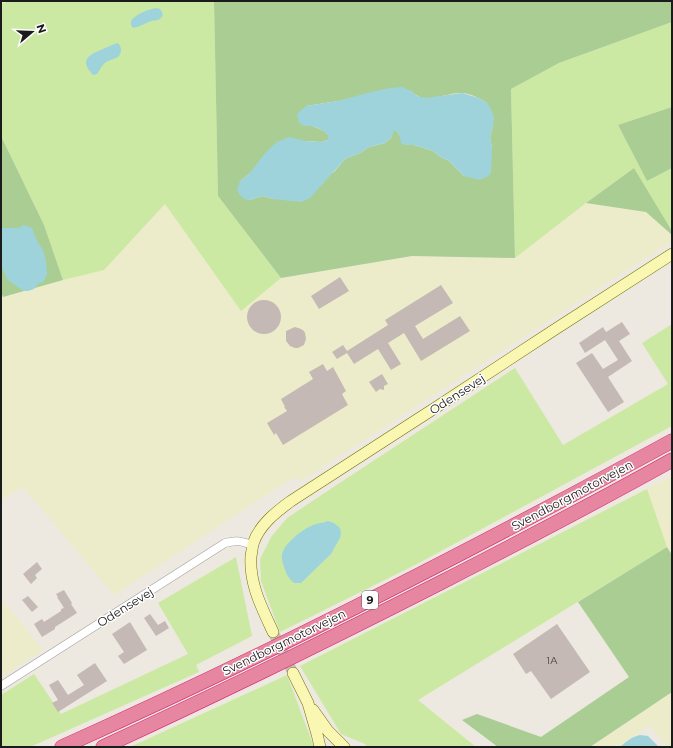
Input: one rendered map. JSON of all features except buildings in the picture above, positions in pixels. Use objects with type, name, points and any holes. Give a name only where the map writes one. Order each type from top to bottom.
[{"type":"highway","name":"Svendborgmotorvejen","points":[[62,747],[150,708],[404,583],[672,441]]},
{"type":"highway","name":"Svendborgmotorvejen","points":[[103,747],[300,653],[526,538],[672,460]]},
{"type":"main road","name":"Odensevej","points":[[273,632],[254,588],[251,568],[252,545],[262,527],[277,511],[672,254]]},
{"type":"main road","points":[[293,673],[308,703],[328,731],[344,747]]},
{"type":"main road","points":[[308,703],[320,747]]},
{"type":"street","name":"Odensevej","points":[[1,686],[225,543],[235,541],[252,545]]},
{"type":"green space","points":[[9,1],[214,1],[218,196],[281,278],[241,311],[165,204],[104,270],[63,280],[44,225],[1,136],[1,4]]},
{"type":"green space","points":[[214,1],[672,1],[672,22],[559,63],[511,89],[515,258],[412,256],[281,278],[218,196]],"holes":[[[411,91],[423,98],[435,98],[464,93],[475,96],[487,103],[493,126],[490,137],[492,148],[464,176],[448,160],[442,158],[433,151],[414,145],[405,145],[397,131],[393,131],[391,138],[385,143],[369,147],[360,153],[345,159],[334,172],[273,199],[263,196],[249,200],[240,181],[249,174],[306,141],[321,142],[328,140],[328,135],[324,131],[310,125],[306,106]]]},
{"type":"green space","points":[[672,22],[672,107],[618,125],[647,181],[672,168],[672,231],[634,168],[515,258],[511,89],[559,63]]},
{"type":"green space","points":[[672,107],[672,168],[647,181],[618,125]]},
{"type":"green space","points":[[1,136],[44,225],[63,280],[3,297],[1,292]]},
{"type":"green space","points":[[634,168],[672,231],[672,235],[646,212],[586,203]]},
{"type":"green space","points":[[586,203],[646,212],[672,235],[672,241],[301,481],[294,477],[114,595],[23,487],[1,500],[1,299],[3,297],[63,280],[104,270],[165,204],[242,310],[281,278],[412,256],[515,258]]},
{"type":"green space","points":[[672,324],[672,426],[419,563],[280,632],[261,581],[260,559],[271,537],[287,518],[515,368],[563,445],[668,384],[642,343]]},
{"type":"green space","points":[[672,475],[672,555],[667,547],[647,489]]},
{"type":"green space","points":[[647,489],[667,547],[418,700],[476,747],[367,747],[365,744],[341,734],[300,666]]},
{"type":"green space","points":[[667,547],[672,555],[672,692],[590,747],[498,747],[462,720],[477,714],[541,737],[629,677],[578,602]]},
{"type":"green space","points":[[236,557],[252,636],[196,665],[199,672],[30,747],[1,747],[1,695],[34,674],[61,714],[188,654],[158,603]]},
{"type":"green space","points":[[1,599],[43,650],[1,677]]},
{"type":"green space","points":[[287,675],[314,747],[130,747]]},
{"type":"green space","points":[[672,692],[672,747],[667,747],[649,725],[622,747],[590,747]]},
{"type":"water","points":[[156,8],[160,9],[162,12],[163,15],[161,18],[133,28],[131,21],[134,18],[143,12]]},
{"type":"water","points":[[118,43],[121,48],[121,52],[118,57],[105,63],[98,73],[93,75],[87,65],[87,59],[93,53]]},
{"type":"water","points":[[402,87],[411,91],[417,96],[426,98],[462,93],[479,98],[487,103],[494,117],[490,137],[492,148],[491,173],[488,176],[480,180],[464,176],[448,160],[442,158],[433,151],[414,145],[405,145],[401,143],[397,131],[394,131],[391,138],[385,143],[369,147],[360,153],[345,159],[310,198],[301,202],[273,199],[263,196],[249,200],[244,199],[240,195],[237,190],[240,181],[249,174],[267,151],[277,142],[289,137],[306,141],[321,142],[328,140],[328,135],[320,129],[311,126],[304,126],[299,123],[297,114],[306,106],[338,101],[390,88]]},
{"type":"water","points":[[23,225],[32,228],[37,241],[43,250],[47,274],[43,282],[39,283],[34,289],[28,291],[24,291],[8,280],[1,266],[1,228],[19,228]]},
{"type":"water","points":[[328,521],[334,523],[340,528],[340,538],[331,554],[301,583],[294,583],[290,579],[284,567],[282,558],[283,551],[294,537],[304,530],[313,525]]},
{"type":"water","points":[[640,735],[648,736],[659,747],[620,747],[631,738]]},
{"type":"tunnel","points":[[273,632],[293,673]]}]
